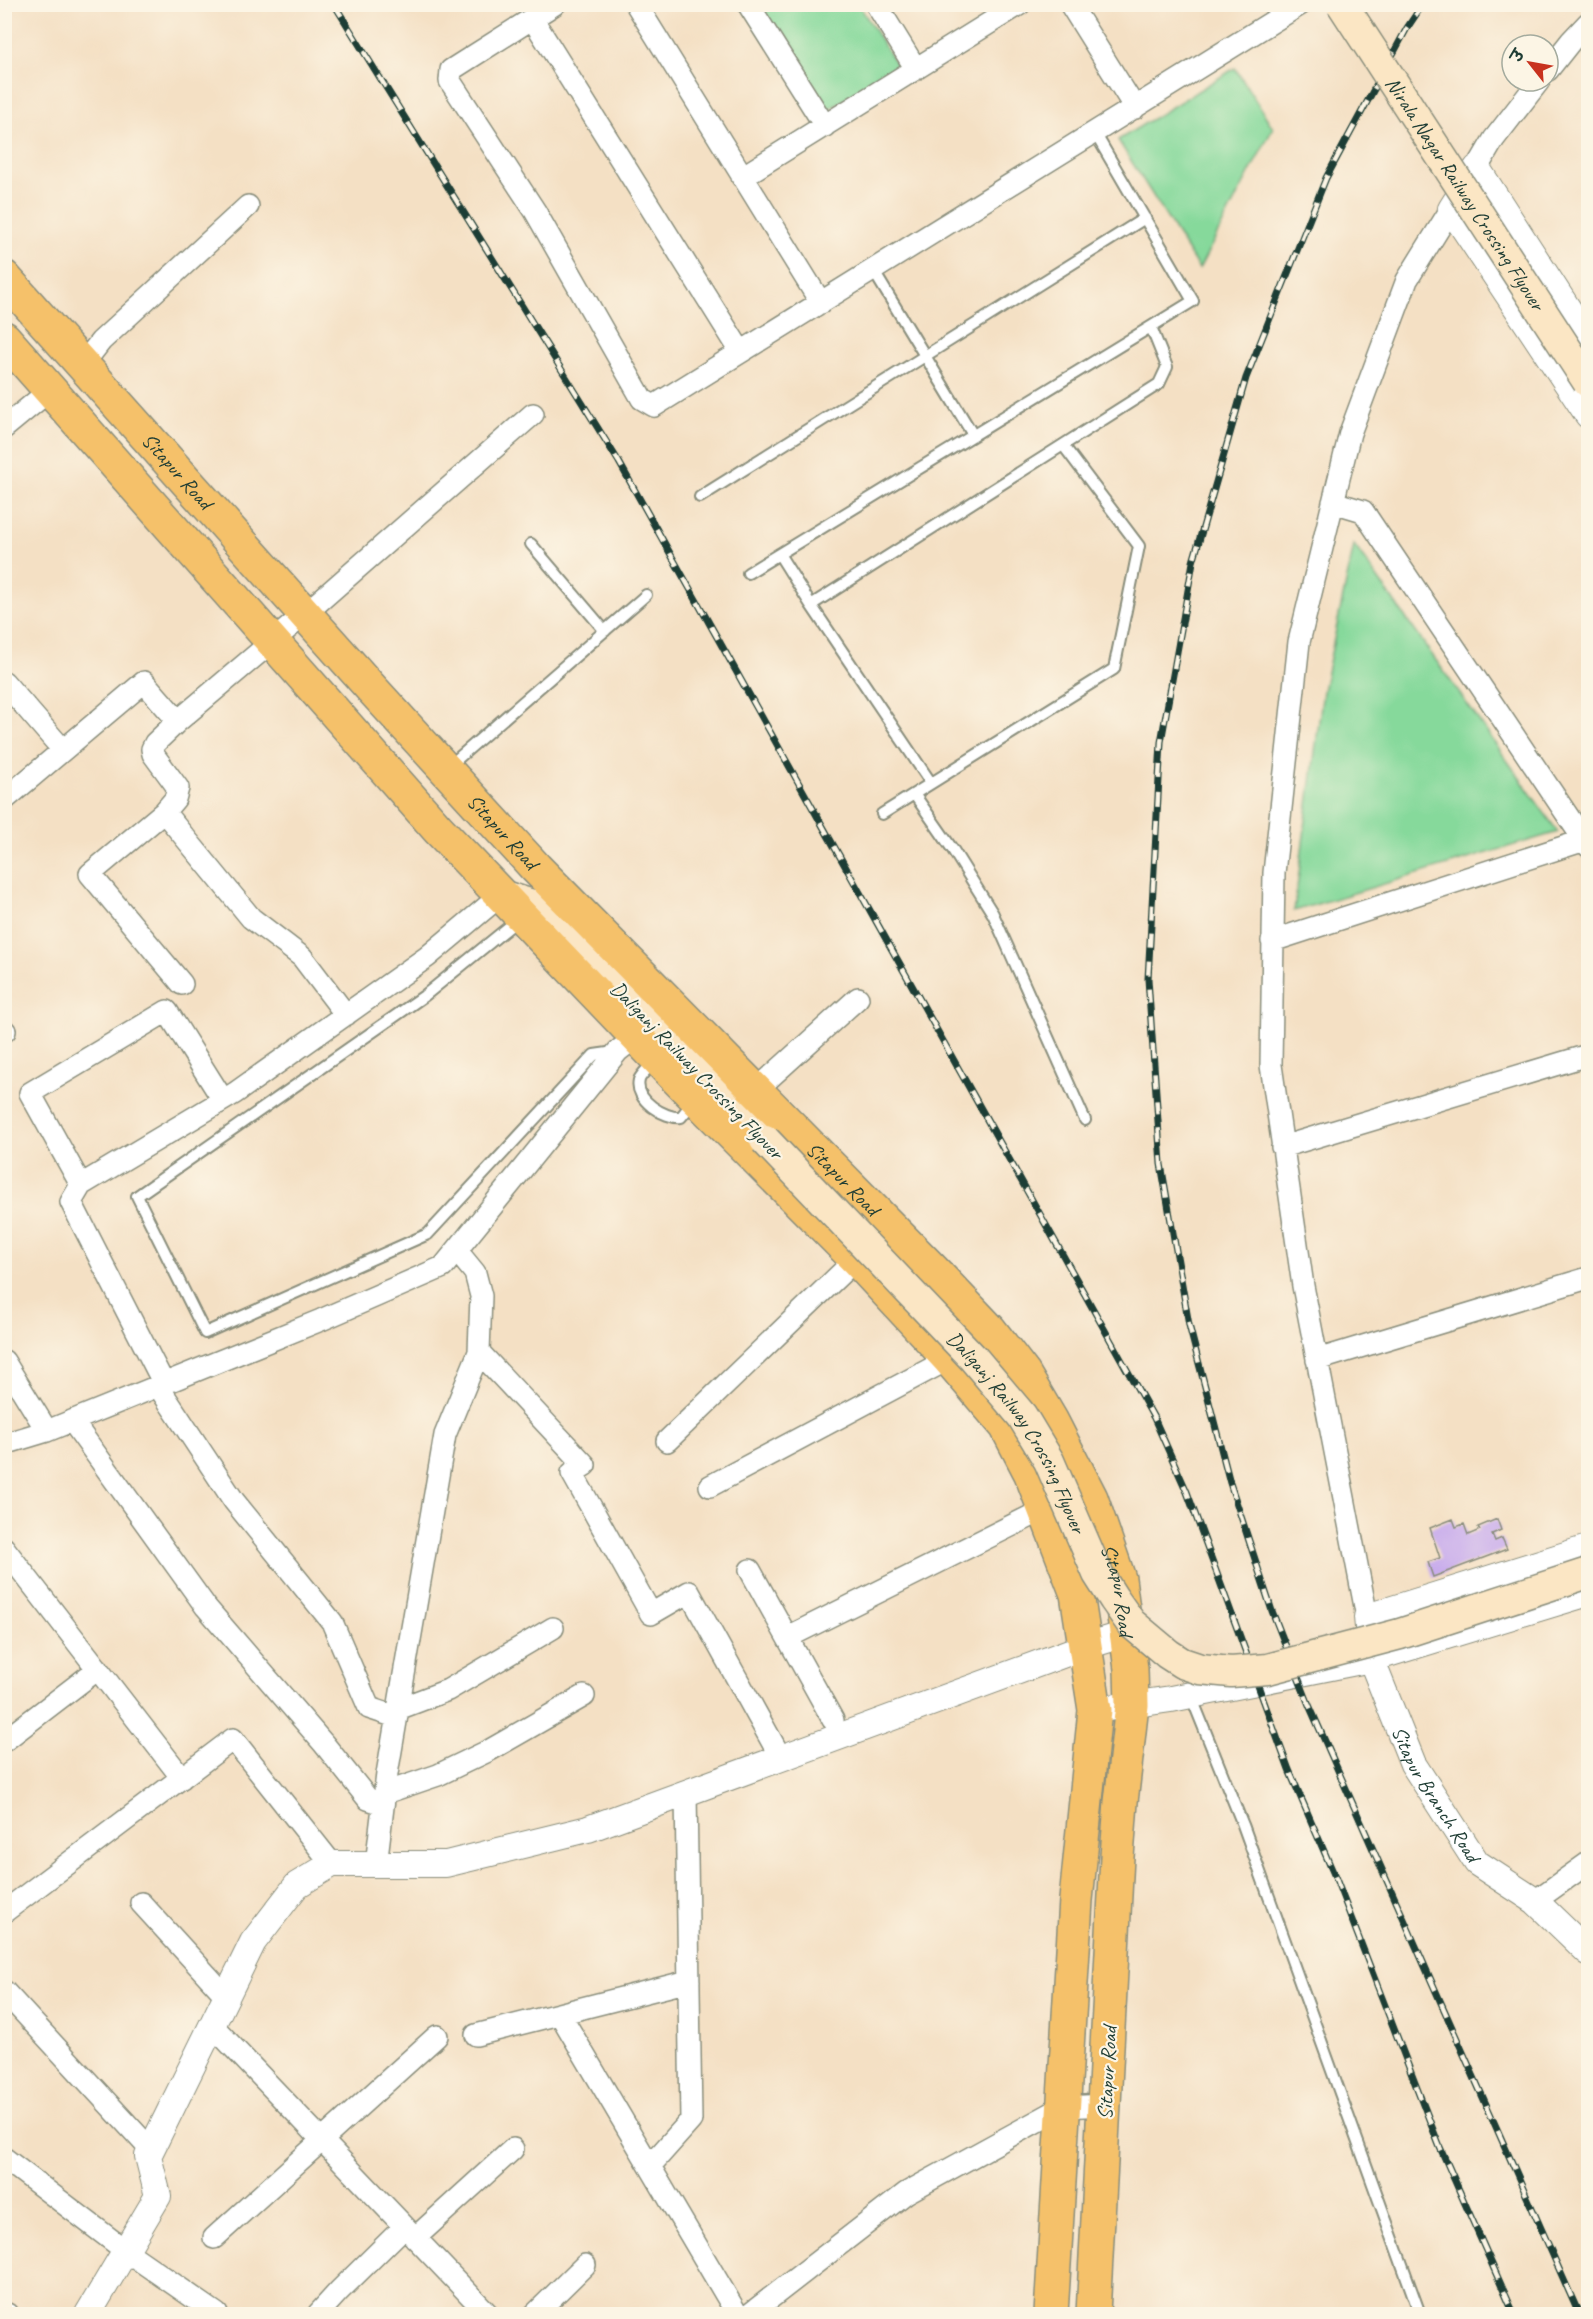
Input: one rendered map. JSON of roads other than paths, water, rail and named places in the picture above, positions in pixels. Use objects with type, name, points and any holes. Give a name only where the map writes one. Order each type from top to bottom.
[{"type":"main road","name":"Nirala Nagar Railway Crossing Flyover","points":[[1342,4],[1588,382]]},
{"type":"main road","name":"Sitapur Road","points":[[4,277],[536,868],[990,1330],[1024,1374],[1051,1420],[1090,1498],[1119,1579],[1131,1669],[1132,1705],[1117,1857],[1106,2105],[1093,2314]]},
{"type":"main road","name":"Sitapur Road","points":[[4,338],[438,829],[521,907],[637,1049],[696,1099],[856,1260],[949,1359],[1006,1426],[1031,1474],[1077,1594],[1095,1710],[1076,1900],[1051,2314]]},
{"type":"main road","points":[[521,907],[536,868]]},
{"type":"main road","name":"Daliganj Railway Crossing Flyover","points":[[521,907],[765,1140],[974,1359],[1022,1416],[1049,1461],[1098,1574],[1114,1599],[1131,1623],[1182,1663],[1200,1669],[1231,1672],[1268,1669],[1400,1634],[1588,1573]]},
{"type":"street","points":[[555,4],[451,70],[450,81],[535,211],[642,399],[654,406],[1301,4]]},
{"type":"street","points":[[636,4],[820,303]]},
{"type":"street","points":[[748,4],[825,126]]},
{"type":"street","points":[[876,4],[916,69]]},
{"type":"street","points":[[742,177],[1020,4]]},
{"type":"street","points":[[1070,4],[1135,108]]},
{"type":"street","points":[[532,18],[741,352]]},
{"type":"street","points":[[1560,55],[1588,23]]},
{"type":"street","points":[[1530,93],[1494,139],[1407,280],[1350,433],[1299,642],[1274,873],[1271,1065],[1303,1286],[1367,1617],[1588,1548]]},
{"type":"street","points":[[1477,168],[1588,340]]},
{"type":"street","points":[[83,364],[101,341],[248,206]]},
{"type":"street","points":[[1451,209],[1588,416]]},
{"type":"street","points":[[4,428],[50,390]]},
{"type":"street","points":[[182,984],[90,874],[164,812],[175,799],[178,788],[153,754],[152,749],[155,743],[533,414]]},
{"type":"street","points":[[1272,941],[1587,842],[1363,511],[1333,502]]},
{"type":"street","points":[[4,682],[63,750]]},
{"type":"street","points":[[4,800],[144,682],[178,721]]},
{"type":"street","points":[[164,812],[251,918],[302,957],[346,1015]]},
{"type":"street","points":[[521,907],[427,957],[223,1100],[81,1185],[71,1202],[161,1385],[234,1501],[332,1622],[369,1707],[397,1713],[447,1690],[553,1628]]},
{"type":"street","points":[[756,1091],[858,998]]},
{"type":"street","points":[[81,1185],[30,1094],[167,1011],[223,1100]]},
{"type":"street","points":[[4,1444],[72,1421],[321,1320],[443,1267],[637,1049]]},
{"type":"street","points":[[1282,1147],[1588,1055]]},
{"type":"street","points":[[376,1865],[397,1713],[445,1435],[479,1352],[481,1296],[475,1273],[457,1251]]},
{"type":"street","points":[[668,1441],[856,1260]]},
{"type":"street","points":[[1317,1360],[1588,1278]]},
{"type":"street","points":[[479,1352],[585,1465],[572,1473],[651,1614],[689,1592],[781,1758]]},
{"type":"street","points":[[711,1486],[949,1359]]},
{"type":"street","points":[[4,1361],[47,1431]]},
{"type":"street","points":[[72,1421],[206,1607],[324,1744],[368,1799],[384,1798],[438,1775],[490,1750],[584,1696]]},
{"type":"street","points":[[788,1637],[1045,1509]]},
{"type":"street","points":[[4,1548],[182,1778]]},
{"type":"street","points":[[750,1570],[833,1720]]},
{"type":"street","points":[[1095,1710],[1191,1695],[1371,1659],[1588,1593]]},
{"type":"street","name":"Sitapur Branch Road","points":[[1367,1617],[1371,1659],[1413,1764],[1477,1863],[1535,1901],[1588,1952]]},
{"type":"street","points":[[88,2314],[158,2196],[148,2156],[253,1942],[297,1885],[332,1864],[446,1864],[588,1829],[1086,1646],[1126,1634]]},
{"type":"street","points":[[4,1741],[98,1670]]},
{"type":"street","points":[[4,1912],[233,1739],[332,1864]]},
{"type":"street","points":[[650,2166],[691,2120],[686,1793]]},
{"type":"street","points":[[1535,1901],[1588,1863]]},
{"type":"street","points":[[141,1903],[226,1996]]},
{"type":"street","points":[[476,2035],[689,1981]]},
{"type":"street","points":[[4,1991],[151,2150]]},
{"type":"street","points":[[560,2014],[737,2314]]},
{"type":"street","points":[[212,2025],[488,2314]]},
{"type":"street","points":[[214,2238],[437,2036]]},
{"type":"street","points":[[750,2314],[906,2193],[1063,2107],[1106,2105]]},
{"type":"street","points":[[318,2314],[339,2290],[513,2149]]},
{"type":"street","points":[[4,2158],[126,2251],[217,2314]]},
{"type":"street","points":[[535,2314],[585,2265]]},
{"type":"lane","points":[[747,573],[1193,300],[1095,133]]},
{"type":"lane","points":[[700,497],[1145,218]]},
{"type":"lane","points":[[873,270],[973,435]]},
{"type":"lane","points":[[811,605],[1159,384],[1167,367],[1150,327]]},
{"type":"lane","points":[[882,814],[1114,669],[1140,546],[1063,445]]},
{"type":"lane","points":[[531,544],[604,631]]},
{"type":"lane","points":[[779,554],[931,783]]},
{"type":"lane","points":[[446,769],[646,596]]},
{"type":"lane","points":[[914,794],[993,914],[1085,1120]]},
{"type":"lane","points":[[521,907],[424,996],[137,1196],[205,1333],[428,1234],[594,1055],[637,1049]]},
{"type":"lane","points":[[1191,1695],[1243,1825],[1420,2314]]},
{"type":"railway","points":[[334,4],[619,462],[1154,1418],[1187,1492],[1289,1770],[1336,1879],[1439,2145],[1514,2314]]},
{"type":"railway","points":[[1423,4],[1407,28],[1326,178],[1246,378],[1193,562],[1161,742],[1148,979],[1161,1164],[1189,1325],[1230,1483],[1272,1611],[1309,1705],[1579,2314]]}]
